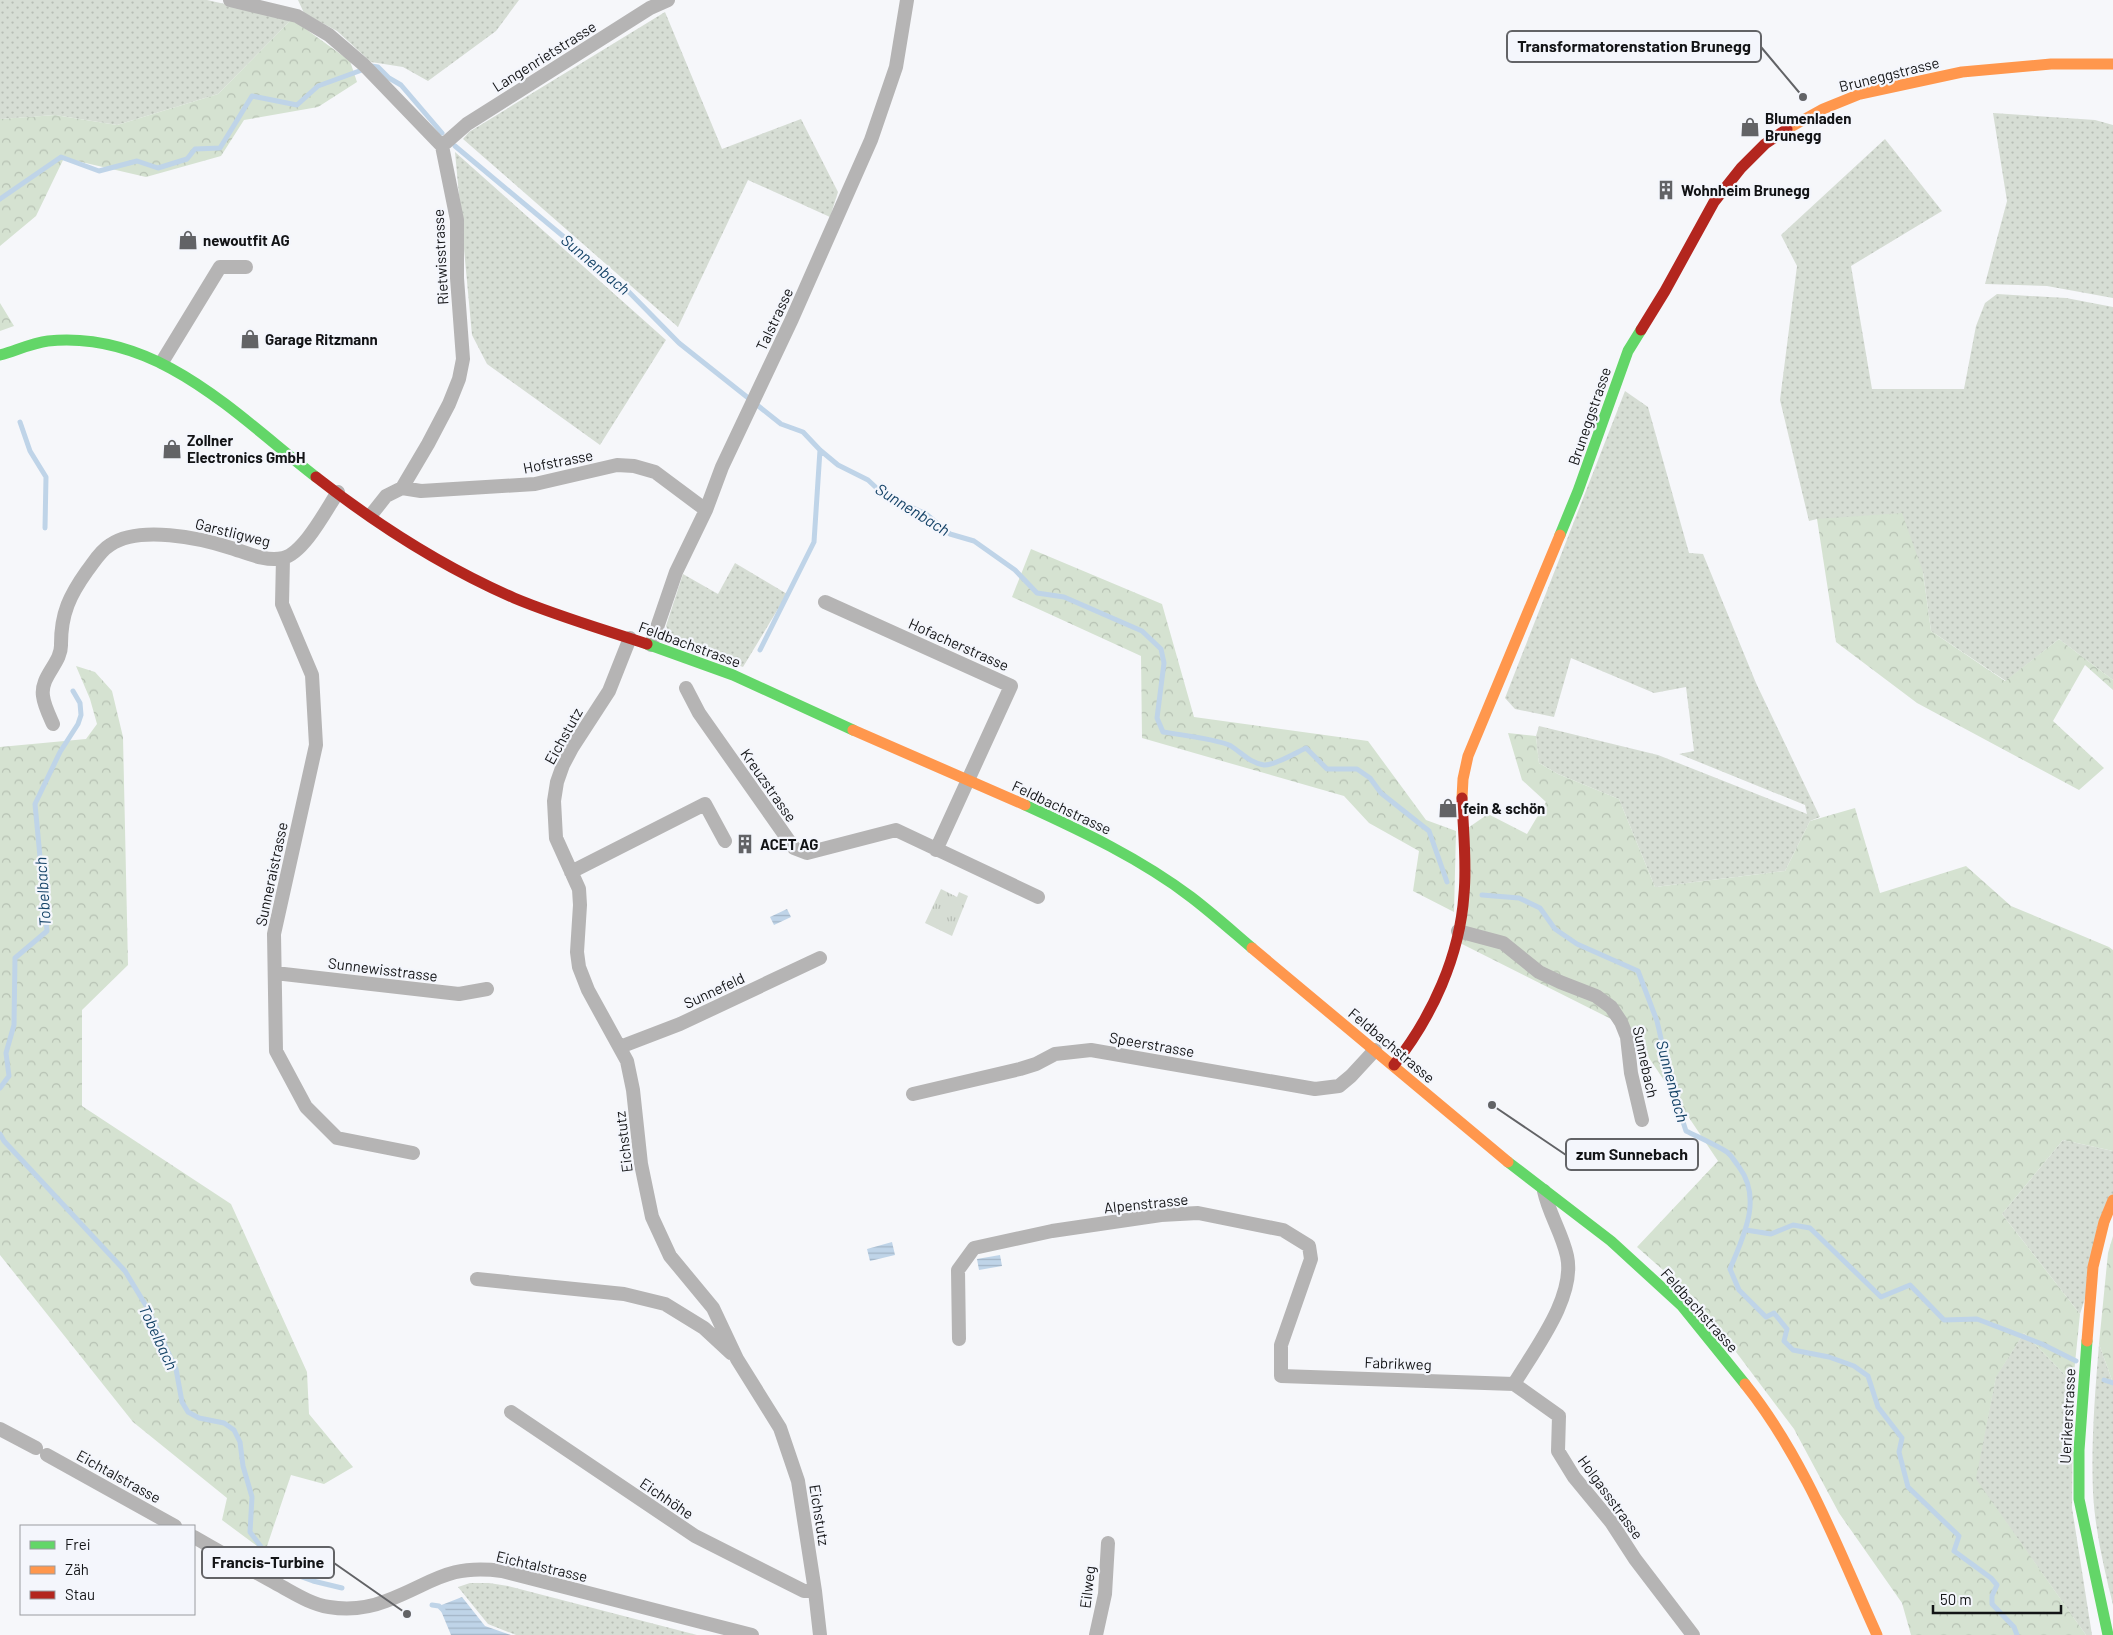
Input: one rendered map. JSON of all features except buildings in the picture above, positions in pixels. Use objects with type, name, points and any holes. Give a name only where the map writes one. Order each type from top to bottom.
[{"type":"main road","name":"Bruneggstrasse","points":[[1394,1066],[1412,1043],[1428,1013],[1444,976],[1464,907],[1466,881],[1462,779],[1468,756],[1578,491],[1628,351],[1666,291],[1707,214],[1722,192],[1741,168],[1777,135],[1823,109],[1860,94],[1962,72],[2051,64],[2113,64]]},
{"type":"main road","name":"Feldbachstrasse","points":[[0,355],[28,345],[78,339],[100,340],[119,344],[162,362],[213,395],[309,472],[371,515],[450,566],[502,594],[552,614],[651,645],[748,681],[879,742],[1079,829],[1156,872],[1191,897],[1544,1191],[1605,1236],[1668,1292],[1696,1323],[1766,1412],[1787,1443],[1807,1480],[1877,1635]]},
{"type":"main road","name":"Uerikerstrasse","points":[[2108,1635],[2080,1499],[2079,1450],[2093,1267],[2104,1222],[2113,1200]]},
{"type":"street","points":[[230,0],[286,13],[317,28],[353,54],[442,146]]},
{"type":"street","name":"Langenrietstrasse","points":[[442,146],[467,124],[650,8],[668,0]]},
{"type":"street","name":"Talstrasse","points":[[651,645],[676,572],[706,510],[722,467],[792,319],[878,121],[898,58],[907,0]]},
{"type":"street","name":"Rietwisstrasse","points":[[371,515],[386,496],[402,488],[449,404],[459,379],[463,359],[457,278],[457,220],[442,146]]},
{"type":"street","points":[[162,362],[220,267],[246,267]]},
{"type":"street","name":"Hofstrasse","points":[[402,488],[420,491],[535,484],[617,464],[656,472],[706,510]]},
{"type":"street","name":"Garstligweg","points":[[52,724],[42,695],[46,676],[56,664],[62,650],[64,613],[74,590],[100,554],[109,546],[122,539],[171,535],[206,540],[258,557],[283,558],[300,547],[338,492]]},
{"type":"street","name":"Sunneraistrasse","points":[[283,558],[282,604],[312,675],[316,745],[274,934],[276,1051],[306,1107],[337,1138],[413,1153]]},
{"type":"street","name":"Hofacherstrasse","points":[[825,602],[1011,686],[968,781]]},
{"type":"street","name":"Eichstutz","points":[[630,638],[608,691],[572,748],[557,782],[554,801],[556,838],[579,889],[580,905],[577,952],[579,967],[588,990],[627,1061],[633,1090],[641,1164],[652,1217],[670,1256],[713,1308],[737,1359],[780,1428],[798,1481],[816,1591],[820,1635]]},
{"type":"street","name":"Kreuzstrasse","points":[[686,688],[699,713],[794,848],[807,854],[896,830],[1038,897]]},
{"type":"street","points":[[936,850],[968,781]]},
{"type":"street","points":[[571,872],[705,804],[725,841]]},
{"type":"street","name":"Sunnebach","points":[[1458,930],[1503,943],[1539,972],[1596,996],[1611,1007],[1621,1022],[1627,1038],[1631,1073],[1642,1120]]},
{"type":"street","name":"Sunnefeld","points":[[620,1047],[680,1024],[820,958]]},
{"type":"street","name":"Sunnewisstrasse","points":[[275,974],[460,994],[487,989]]},
{"type":"street","name":"Speerstrasse","points":[[913,1094],[1020,1069],[1036,1064],[1054,1054],[1091,1050],[1315,1089],[1338,1086],[1351,1076],[1375,1050]]},
{"type":"street","points":[[1514,1384],[1557,1311],[1567,1284],[1569,1269],[1567,1254],[1550,1213],[1544,1191]]},
{"type":"street","name":"Alpenstrasse","points":[[958,1339],[958,1270],[974,1248],[1052,1231],[1141,1218],[1198,1213],[1284,1230],[1309,1246],[1311,1259],[1281,1345],[1281,1376]]},
{"type":"street","points":[[477,1280],[624,1294],[665,1304],[704,1328],[737,1359]]},
{"type":"street","name":"Fabrikweg","points":[[1281,1376],[1514,1384]]},
{"type":"street","name":"Holgassstrasse","points":[[1514,1384],[1559,1416],[1558,1450],[1574,1477],[1611,1522],[1635,1559],[1693,1635]]},
{"type":"street","name":"Eichhöhe","points":[[510,1412],[695,1536],[804,1591],[816,1591]]},
{"type":"street","name":"Eichtalstrasse","points":[[0,1428],[173,1525]]},
{"type":"street","name":"Eichtalstrasse","points":[[195,1538],[307,1600],[329,1607],[346,1609],[373,1605],[448,1573],[482,1569],[502,1571],[752,1635]]},
{"type":"street","name":"Eilweg","points":[[1096,1635],[1105,1594],[1108,1543]]},
{"type":"green space","points":[[0,0],[207,0],[292,19],[218,94],[117,125],[55,115],[0,119]]},
{"type":"green space","points":[[298,0],[519,0],[496,31],[428,81],[403,67],[371,62],[337,31],[304,13]]},
{"type":"green space","points":[[665,12],[722,149],[801,119],[838,192],[830,217],[748,180],[678,327],[463,139],[469,132]]},
{"type":"green space","points":[[292,19],[350,61],[357,82],[318,107],[244,120],[221,156],[146,177],[64,158],[36,216],[0,246],[0,119],[55,115],[117,125],[218,94]]},
{"type":"green space","points":[[1993,113],[2095,120],[2113,125],[2113,298],[2047,286],[1985,284],[2007,201]]},
{"type":"green space","points":[[1885,139],[1942,211],[1851,266],[1872,389],[1964,389],[1976,326],[1985,303],[1997,294],[2066,298],[2113,307],[2113,680],[2059,639],[2006,681],[1931,631],[1923,572],[1817,519],[1809,521],[1780,400],[1797,266],[1781,235]]},
{"type":"green space","points":[[455,152],[666,340],[600,445],[487,364],[472,335]]},
{"type":"green space","points":[[0,303],[14,326],[0,331]]},
{"type":"green space","points":[[1625,391],[1648,407],[1689,553],[1703,554],[1756,683],[1820,817],[1810,821],[1785,871],[1655,887],[1619,799],[1558,774],[1539,763],[1536,736],[1539,726],[1658,755],[1807,814],[1805,805],[1679,754],[1694,751],[1686,687],[1654,693],[1571,658],[1554,717],[1515,709],[1505,698]]},
{"type":"green space","points":[[1902,513],[1923,572],[1931,631],[2005,681],[2059,639],[2113,680],[2113,690],[2085,665],[2053,721],[2104,768],[2079,790],[1917,703],[1836,642],[1817,519]]},
{"type":"green space","points":[[1031,549],[1162,604],[1194,717],[1368,741],[1426,820],[1456,831],[1454,912],[1413,891],[1419,851],[1369,823],[1344,796],[1142,738],[1141,656],[1012,597]]},
{"type":"green space","points":[[735,563],[787,594],[743,667],[673,641],[666,626],[683,574],[718,594]]},
{"type":"green space","points":[[76,666],[95,672],[112,691],[123,737],[128,965],[82,1010],[82,1106],[231,1204],[307,1372],[309,1414],[353,1467],[324,1484],[291,1475],[265,1552],[222,1520],[227,1498],[133,1422],[0,1255],[0,747],[86,739],[97,724],[90,699]]},
{"type":"green space","points":[[1508,733],[1536,736],[1539,763],[1558,774],[1619,799],[1655,887],[1785,871],[1810,821],[1855,808],[1880,893],[1966,866],[2011,906],[2113,950],[2113,1151],[2063,1140],[2002,1214],[2080,1314],[2073,1383],[2024,1333],[1996,1377],[1976,1479],[2086,1635],[1911,1635],[1902,1603],[1839,1513],[1794,1429],[1697,1300],[1637,1247],[1718,1161],[1629,1028],[1456,941],[1465,830],[1488,814],[1527,834],[1546,802],[1522,780]]},
{"type":"green space","points":[[941,889],[957,897],[959,892],[968,896],[952,936],[925,923]]},
{"type":"green space","points":[[2063,1140],[2113,1151],[2113,1211],[2080,1314],[2002,1214]]},
{"type":"green space","points":[[2113,1236],[2113,1383],[2099,1344],[2108,1253]]},
{"type":"green space","points":[[2024,1333],[2073,1383],[2072,1508],[2092,1635],[2086,1635],[1975,1479],[1996,1376]]},
{"type":"green space","points":[[2099,1344],[2113,1383],[2113,1605],[2098,1535],[2093,1492],[2093,1437]]},
{"type":"green space","points":[[470,1583],[508,1586],[697,1635],[516,1635],[488,1624],[458,1587]]},
{"type":"water","points":[[787,909],[791,917],[774,925],[770,917]]},
{"type":"water","points":[[892,1242],[895,1255],[870,1261],[867,1249]]},
{"type":"water","points":[[1000,1255],[1002,1266],[979,1270],[977,1259]]},
{"type":"water","points":[[462,1597],[485,1626],[511,1635],[451,1635],[439,1606]]},
{"type":"waterway","name":"Sunnenbach","points":[[371,66],[378,67],[389,78],[401,85],[442,133]]},
{"type":"waterway","name":"Sunnenbach","points":[[0,199],[61,157],[99,171],[137,161],[158,168],[187,159],[195,149],[220,148],[252,96],[297,105],[318,86],[362,70]]},
{"type":"waterway","name":"Sunnenbach","points":[[455,146],[624,287],[679,343],[781,424],[803,432],[838,465],[868,480],[883,494],[926,514],[950,534],[974,541],[1015,570],[1037,593],[1064,597],[1142,631],[1161,649],[1164,663],[1157,718],[1163,732],[1226,744],[1250,760],[1264,765],[1279,761],[1306,748],[1327,769],[1357,769],[1370,778],[1381,793],[1429,831],[1447,882]]},
{"type":"waterway","name":"Tobelbach","points":[[20,422],[30,451],[46,477],[45,528]]},
{"type":"waterway","points":[[760,650],[814,542],[820,450]]},
{"type":"waterway","name":"Tobelbach","points":[[0,1088],[9,1076],[6,1053],[14,1025],[15,958],[47,931],[35,804],[60,752],[78,724],[81,715],[80,703],[73,691]]},
{"type":"waterway","name":"Sunnenbach","points":[[1482,895],[1519,898],[1540,908],[1555,929],[1577,944],[1638,971],[1657,1021],[1673,1091],[1686,1131],[1727,1152],[1746,1179],[1750,1192],[1748,1218],[1730,1269],[1739,1290],[1766,1317],[1774,1313],[1787,1329],[1784,1341],[1793,1350],[1829,1357],[1854,1366],[1868,1376],[1878,1407],[1902,1438],[1899,1452],[1908,1487],[1959,1536],[1954,1551],[1991,1578],[1997,1585],[1992,1596],[1992,1604],[2014,1627],[2017,1635]]},
{"type":"waterway","name":"Tobelbach","points":[[0,1134],[4,1141],[125,1271],[148,1309],[176,1369],[182,1402],[188,1412],[199,1418],[224,1423],[234,1430],[240,1442],[243,1466],[252,1497],[250,1532],[277,1568],[313,1581],[342,1588]]},
{"type":"waterway","points":[[1746,1230],[1771,1234],[1793,1225],[1810,1228],[1881,1297],[1910,1285],[1944,1320],[1977,1319],[2042,1344],[2076,1361]]},
{"type":"waterway","points":[[2104,1380],[2113,1383]]},
{"type":"waterway","name":"Tobelbach","points":[[432,1605],[439,1606],[443,1610]]},
{"type":"traffic: fast","points":[[1560,535],[1578,491],[1628,351],[1641,330]]},
{"type":"traffic: fast","points":[[0,355],[48,341],[88,341],[125,349],[160,363],[193,382],[225,404],[316,477]]},
{"type":"traffic: fast","points":[[647,644],[733,675],[853,730]]},
{"type":"traffic: fast","points":[[1025,805],[1132,858],[1152,870],[1191,897],[1252,948]]},
{"type":"traffic: fast","points":[[1508,1162],[1611,1241],[1682,1306],[1745,1384]]},
{"type":"traffic: fast","points":[[2087,1341],[2079,1450],[2079,1499],[2108,1635]]},
{"type":"traffic: slow","points":[[1787,129],[1823,109],[1860,94],[1962,72],[2051,64],[2113,64]]},
{"type":"traffic: slow","points":[[1462,798],[1463,779],[1468,756],[1560,535]]},
{"type":"traffic: slow","points":[[853,730],[1025,805]]},
{"type":"traffic: slow","points":[[1252,948],[1508,1162]]},
{"type":"traffic: slow","points":[[2087,1341],[2093,1267],[2104,1222],[2113,1200]]},
{"type":"traffic: slow","points":[[1745,1384],[1766,1413],[1803,1474],[1819,1505],[1877,1635]]},
{"type":"traffic: jam","points":[[1641,330],[1665,291],[1714,202],[1741,168],[1765,144],[1787,129]]},
{"type":"traffic: jam","points":[[316,477],[386,528],[462,573],[514,598],[547,611],[647,644]]},
{"type":"traffic: jam","points":[[1394,1065],[1432,1006],[1442,985],[1457,940],[1465,882],[1462,798]]},
{"type":"place","name":"Transformatorenstation Brunegg","points":[[1803,97]]},
{"type":"place","name":"Blumenladen Brunegg","points":[[1750,127]]},
{"type":"place","name":"Wohnheim Brunegg","points":[[1666,190]]},
{"type":"place","name":"newoutfit AG","points":[[188,240]]},
{"type":"place","name":"Garage Ritzmann","points":[[250,339]]},
{"type":"place","name":"Zollner Electronics GmbH","points":[[172,449]]},
{"type":"place","name":"fein & schön","points":[[1448,808]]},
{"type":"place","name":"ACET AG","points":[[745,844]]},
{"type":"place","name":"zum Sunnebach","points":[[1492,1105]]},
{"type":"place","name":"Francis-Turbine","points":[[407,1614]]}]
